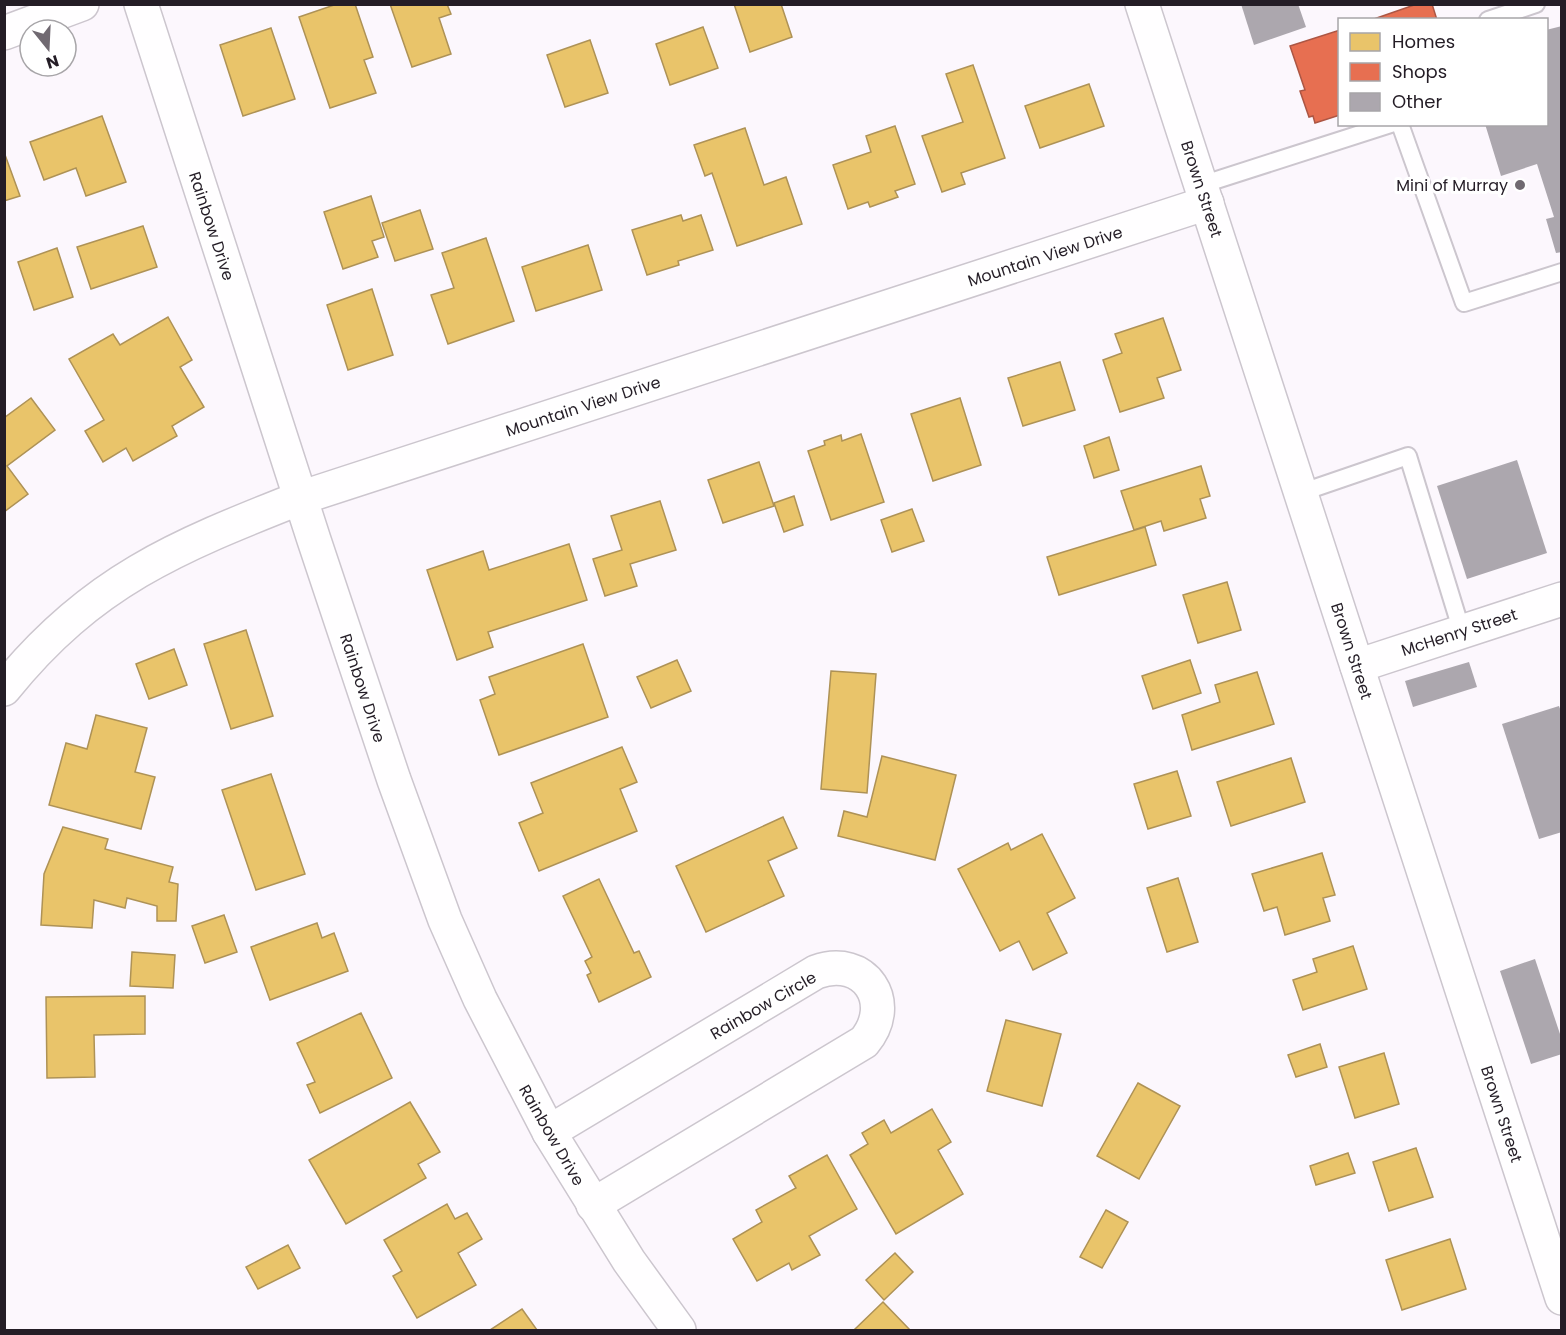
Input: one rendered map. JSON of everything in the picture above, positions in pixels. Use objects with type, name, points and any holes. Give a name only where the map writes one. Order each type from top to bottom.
[{"type":"street","points":[[4,33],[82,4]]},
{"type":"street","name":"Rainbow Drive","points":[[141,4],[300,498],[394,780],[445,920],[480,999],[549,1132],[629,1261],[679,1330]]},
{"type":"street","name":"Brown Street","points":[[1142,4],[1561,1294]]},
{"type":"street","name":"Mountain View Drive","points":[[4,689],[29,658],[69,619],[114,584],[163,555],[204,536],[300,498],[1204,194]]},
{"type":"street","name":"McHenry Street","points":[[1357,666],[1562,599]]},
{"type":"street","name":"Rainbow Circle","points":[[549,1132],[816,972],[840,967],[852,970],[871,986],[877,1003],[877,1022],[864,1042],[593,1205]]},
{"type":"lane","points":[[1494,18],[1536,4]]},
{"type":"lane","points":[[1204,194],[1385,126]]},
{"type":"lane","points":[[1401,126],[1464,303],[1562,272]]},
{"type":"lane","points":[[1300,493],[1408,456],[1462,632]]},
{"type":"building: Homes","points":[[337,4],[355,4],[373,57],[364,60],[376,93],[330,108],[299,17]]},
{"type":"building: Homes","points":[[390,4],[447,4],[451,14],[439,18],[451,54],[412,67]]},
{"type":"building: Homes","points":[[734,4],[781,4],[792,37],[750,52]]},
{"type":"building: Homes","points":[[703,27],[718,68],[670,85],[656,44]]},
{"type":"building: Homes","points":[[271,28],[295,99],[243,116],[220,45]]},
{"type":"building: Homes","points":[[590,40],[608,93],[565,107],[547,55]]},
{"type":"building: Homes","points":[[973,65],[1005,158],[961,173],[965,184],[942,192],[922,136],[963,122],[946,74]]},
{"type":"building: Homes","points":[[1089,84],[1104,126],[1040,148],[1025,106]]},
{"type":"building: Homes","points":[[102,116],[126,182],[86,196],[76,168],[44,180],[30,142]]},
{"type":"building: Homes","points":[[895,126],[915,184],[895,191],[898,197],[870,207],[868,202],[848,209],[833,165],[871,152],[866,136]]},
{"type":"building: Homes","points":[[745,128],[764,185],[786,177],[802,224],[737,246],[712,173],[705,176],[694,145]]},
{"type":"building: Homes","points":[[4,152],[20,196],[4,201]]},
{"type":"building: Homes","points":[[371,196],[384,237],[372,241],[378,257],[343,269],[324,212]]},
{"type":"building: Homes","points":[[420,210],[433,249],[395,261],[382,223]]},
{"type":"building: Homes","points":[[681,215],[683,221],[701,215],[713,250],[678,261],[679,265],[647,275],[632,230]]},
{"type":"building: Homes","points":[[143,226],[157,267],[91,289],[77,247]]},
{"type":"building: Homes","points":[[486,238],[514,321],[448,344],[431,295],[454,288],[442,253]]},
{"type":"building: Homes","points":[[588,245],[602,290],[536,311],[522,267]]},
{"type":"building: Homes","points":[[57,248],[73,297],[34,310],[18,262]]},
{"type":"building: Homes","points":[[372,289],[393,355],[348,370],[327,305]]},
{"type":"building: Homes","points":[[168,317],[192,360],[180,367],[204,407],[172,426],[177,436],[133,461],[126,448],[103,462],[85,431],[104,420],[69,359],[113,334],[120,345]]},
{"type":"building: Homes","points":[[1163,318],[1181,370],[1157,378],[1164,398],[1120,412],[1103,360],[1122,353],[1115,334]]},
{"type":"building: Homes","points":[[1060,362],[1075,410],[1023,426],[1008,378]]},
{"type":"building: Homes","points":[[31,398],[55,430],[7,466],[28,494],[4,512],[4,418]]},
{"type":"building: Homes","points":[[960,398],[981,465],[933,481],[911,414]]},
{"type":"building: Homes","points":[[861,434],[884,502],[831,520],[808,451],[825,445],[824,441],[841,435],[842,441]]},
{"type":"building: Homes","points":[[1109,437],[1119,470],[1094,478],[1084,446]]},
{"type":"building: Homes","points":[[759,462],[774,506],[723,523],[708,480]]},
{"type":"building: Homes","points":[[1201,466],[1210,496],[1200,499],[1206,518],[1164,531],[1161,521],[1134,530],[1121,491]]},
{"type":"building: Homes","points":[[794,496],[803,525],[784,532],[774,503]]},
{"type":"building: Homes","points":[[660,501],[676,550],[630,564],[637,586],[605,596],[593,559],[622,550],[611,516]]},
{"type":"building: Homes","points":[[912,509],[924,541],[892,552],[881,520]]},
{"type":"building: Homes","points":[[1145,527],[1156,565],[1059,595],[1047,557]]},
{"type":"building: Homes","points":[[569,544],[587,600],[488,632],[493,647],[457,660],[427,570],[483,551],[489,570]]},
{"type":"building: Homes","points":[[1227,582],[1241,630],[1198,643],[1183,595]]},
{"type":"building: Homes","points":[[246,630],[273,716],[231,729],[204,644]]},
{"type":"building: Homes","points":[[583,644],[608,717],[499,755],[480,700],[495,694],[489,677]]},
{"type":"building: Homes","points":[[174,649],[187,685],[149,699],[136,664]]},
{"type":"building: Homes","points":[[677,660],[691,691],[651,708],[637,677]]},
{"type":"building: Homes","points":[[1190,660],[1201,693],[1153,709],[1142,676]]},
{"type":"building: Homes","points":[[831,671],[876,674],[867,793],[821,789]]},
{"type":"building: Homes","points":[[1257,672],[1274,724],[1192,750],[1182,715],[1220,702],[1215,685]]},
{"type":"building: Homes","points":[[96,715],[147,728],[135,772],[155,777],[141,829],[49,805],[66,743],[87,749]]},
{"type":"building: Homes","points":[[622,747],[637,782],[620,789],[637,831],[539,871],[519,823],[543,813],[531,783]]},
{"type":"building: Homes","points":[[882,756],[956,775],[935,860],[838,836],[844,811],[867,817]]},
{"type":"building: Homes","points":[[1291,758],[1305,802],[1231,826],[1217,782]]},
{"type":"building: Homes","points":[[1177,771],[1191,816],[1148,829],[1134,784]]},
{"type":"building: Homes","points":[[271,774],[305,874],[256,890],[222,790]]},
{"type":"building: Homes","points":[[783,817],[797,848],[768,861],[784,896],[706,932],[676,866]]},
{"type":"building: Homes","points":[[63,827],[108,839],[105,849],[173,867],[169,882],[178,884],[176,921],[157,921],[157,906],[127,898],[125,908],[94,900],[92,928],[41,925],[44,874]]},
{"type":"building: Homes","points":[[1042,834],[1075,898],[1047,913],[1067,953],[1033,970],[1019,941],[1000,951],[958,869],[1008,843],[1011,850]]},
{"type":"building: Homes","points":[[1322,853],[1335,895],[1323,898],[1330,921],[1285,935],[1277,907],[1264,911],[1252,874]]},
{"type":"building: Homes","points":[[1178,878],[1198,942],[1167,952],[1147,888]]},
{"type":"building: Homes","points":[[599,879],[634,953],[639,951],[651,977],[599,1002],[587,975],[591,973],[585,961],[592,957],[563,896]]},
{"type":"building: Homes","points":[[224,915],[237,952],[205,963],[192,926]]},
{"type":"building: Homes","points":[[317,923],[322,938],[334,933],[348,971],[270,1000],[251,947]]},
{"type":"building: Homes","points":[[1353,946],[1367,989],[1303,1010],[1293,980],[1317,972],[1313,959]]},
{"type":"building: Homes","points":[[132,952],[175,955],[173,988],[130,986]]},
{"type":"building: Homes","points":[[145,996],[145,1034],[94,1035],[95,1077],[47,1078],[46,997]]},
{"type":"building: Homes","points":[[361,1013],[392,1078],[320,1113],[307,1085],[315,1082],[297,1043]]},
{"type":"building: Homes","points":[[1006,1020],[1061,1034],[1042,1106],[987,1091]]},
{"type":"building: Homes","points":[[1320,1044],[1327,1067],[1296,1077],[1288,1055]]},
{"type":"building: Homes","points":[[1384,1053],[1399,1104],[1355,1118],[1339,1067]]},
{"type":"building: Homes","points":[[1138,1083],[1180,1106],[1139,1179],[1097,1156]]},
{"type":"building: Homes","points":[[410,1102],[440,1152],[418,1164],[426,1178],[346,1224],[309,1160]]},
{"type":"building: Homes","points":[[932,1109],[951,1142],[938,1150],[963,1194],[896,1234],[850,1155],[868,1144],[862,1133],[884,1120],[891,1133]]},
{"type":"building: Homes","points":[[1416,1148],[1433,1197],[1389,1211],[1373,1162]]},
{"type":"building: Homes","points":[[1348,1153],[1355,1173],[1316,1185],[1310,1166]]},
{"type":"building: Homes","points":[[827,1155],[857,1209],[809,1236],[820,1255],[792,1270],[789,1263],[757,1281],[733,1239],[762,1222],[756,1210],[796,1188],[789,1176]]},
{"type":"building: Homes","points":[[447,1204],[455,1219],[467,1213],[482,1239],[458,1253],[476,1285],[417,1318],[393,1276],[402,1271],[384,1240]]},
{"type":"building: Homes","points":[[1106,1210],[1128,1222],[1102,1268],[1080,1257]]},
{"type":"building: Homes","points":[[1450,1239],[1466,1289],[1402,1310],[1386,1260]]},
{"type":"building: Homes","points":[[288,1245],[300,1268],[258,1289],[246,1267]]},
{"type":"building: Homes","points":[[895,1253],[913,1272],[884,1300],[866,1280]]},
{"type":"building: Homes","points":[[883,1302],[910,1330],[854,1330]]},
{"type":"building: Homes","points":[[522,1309],[537,1330],[490,1330]]},
{"type":"building: Shops","points":[[1417,4],[1432,4],[1436,18],[1377,18]]},
{"type":"building: Shops","points":[[1338,31],[1338,116],[1315,123],[1313,116],[1309,117],[1300,91],[1305,90],[1290,46]]},
{"type":"building: Other","points":[[1241,4],[1298,4],[1306,27],[1254,45]]},
{"type":"building: Other","points":[[1562,26],[1562,252],[1556,253],[1546,219],[1554,217],[1537,164],[1501,176],[1486,126],[1548,126],[1548,30]]},
{"type":"building: Other","points":[[1517,460],[1547,553],[1467,579],[1437,486]]},
{"type":"building: Other","points":[[1469,662],[1477,687],[1413,707],[1405,681]]},
{"type":"building: Other","points":[[1559,706],[1562,714],[1562,832],[1539,839],[1502,724]]},
{"type":"building: Other","points":[[1535,959],[1562,1040],[1562,1054],[1531,1064],[1500,971]]},
{"type":"place","name":"Mini of Murray","points":[[1520,185]]}]
